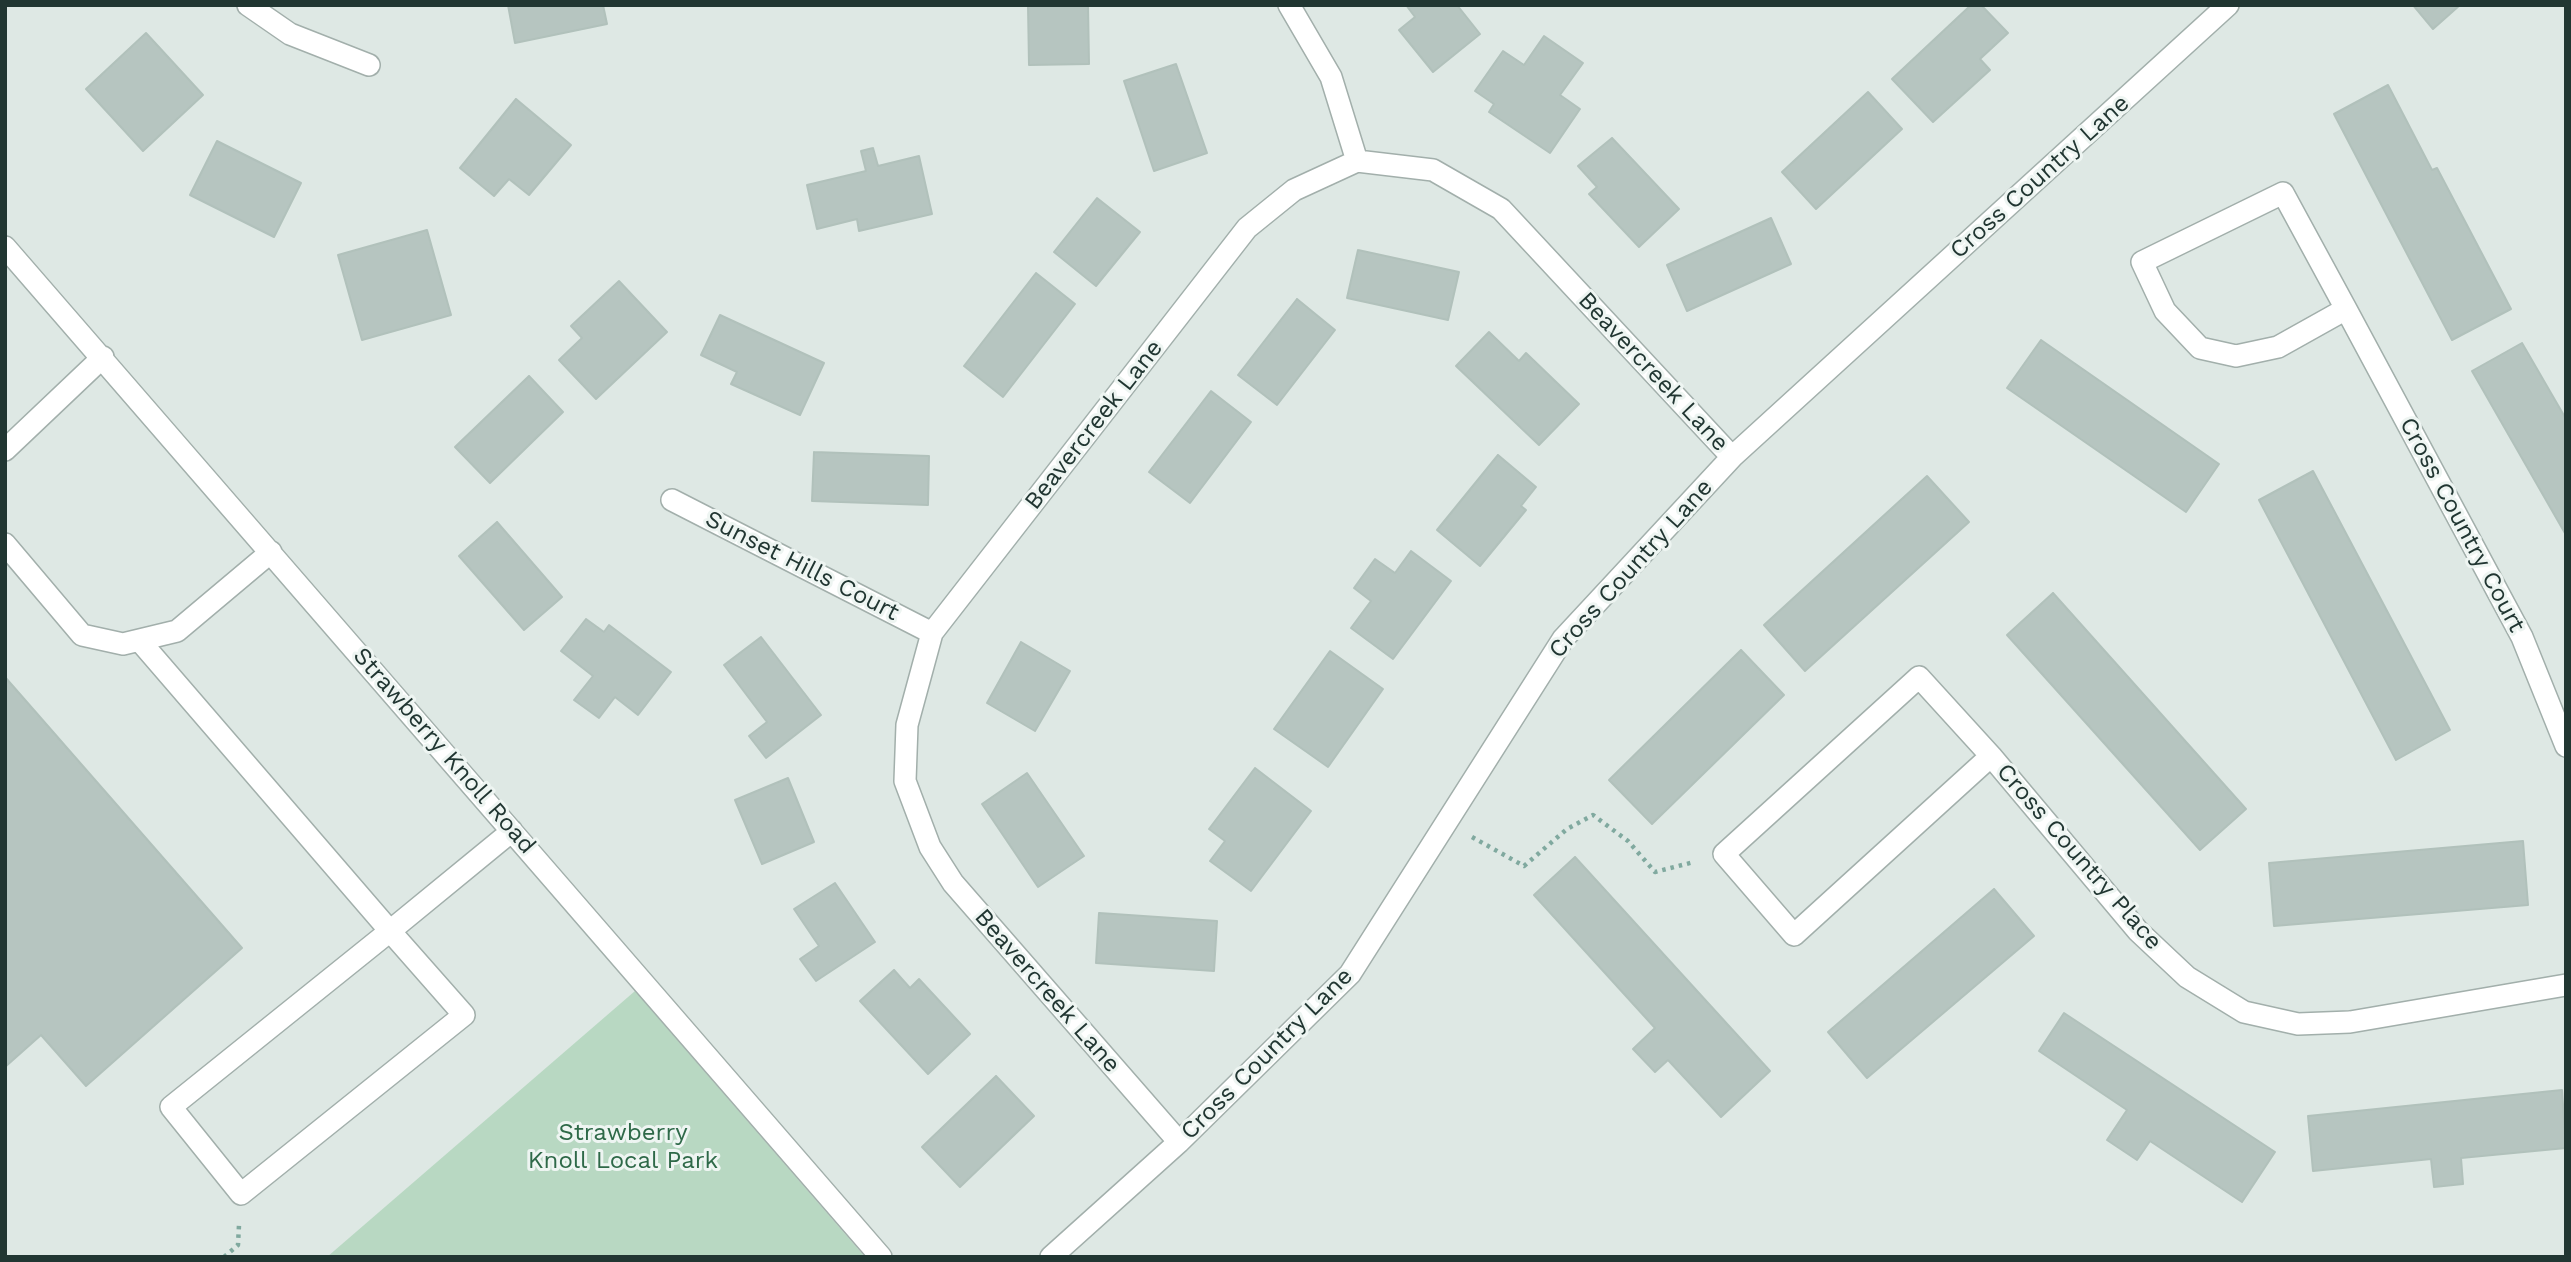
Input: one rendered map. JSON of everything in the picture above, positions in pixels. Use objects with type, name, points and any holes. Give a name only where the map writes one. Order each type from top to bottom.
[{"type":"street","points":[[248,5],[290,34],[369,65]]},
{"type":"street","points":[[1289,5],[1331,77],[1357,162]]},
{"type":"street","name":"Cross Country Lane","points":[[1051,1257],[1179,1142],[1350,974],[1563,639],[1732,457],[2228,5]]},
{"type":"street","name":"Beavercreek Lane","points":[[1179,1142],[953,883],[930,847],[905,781],[907,725],[932,633],[1247,228],[1294,190],[1357,162],[1433,170],[1501,209],[1732,457]]},
{"type":"street","name":"Cross Country Court","points":[[2346,309],[2278,347],[2236,356],[2200,348],[2165,311],[2142,262],[2283,193],[2346,309],[2522,636],[2566,746]]},
{"type":"street","name":"Strawberry Knoll Road","points":[[5,247],[881,1257]]},
{"type":"street","points":[[5,450],[103,358]]},
{"type":"street","name":"Sunset Hills Court","points":[[672,500],[932,633]]},
{"type":"street","points":[[5,544],[82,635],[123,644],[177,631],[271,552]]},
{"type":"street","points":[[139,640],[390,931],[464,1015],[242,1194],[170,1107],[390,931],[512,831]]},
{"type":"street","name":"Cross Country Place","points":[[1990,756],[1794,935],[1724,854],[1919,677],[1990,756],[2138,931],[2188,976],[2244,1012],[2298,1024],[2350,1022],[2566,985]]},
{"type":"path","points":[[1447,823],[1524,866],[1567,829],[1593,815],[1628,841],[1655,872],[1724,854]]},
{"type":"green space","name":"Strawberry Knoll Local Park","points":[[635,991],[865,1257],[327,1257]]},
{"type":"building","points":[[508,5],[603,5],[607,24],[515,43]]},
{"type":"building","points":[[1028,5],[1088,5],[1089,64],[1029,65]]},
{"type":"building","points":[[1406,5],[1457,5],[1480,34],[1433,72],[1399,30],[1415,17]]},
{"type":"building","points":[[1971,5],[1981,5],[2008,33],[1980,59],[1990,70],[1933,122],[1892,79]]},
{"type":"building","points":[[2413,5],[2460,5],[2433,29]]},
{"type":"building","points":[[146,33],[203,95],[143,151],[86,89]]},
{"type":"building","points":[[1544,36],[1583,63],[1560,95],[1580,109],[1550,153],[1489,112],[1494,104],[1475,91],[1503,51],[1524,65]]},
{"type":"building","points":[[1176,64],[1207,153],[1154,171],[1124,81]]},
{"type":"building","points":[[2388,85],[2432,170],[2437,168],[2511,309],[2452,340],[2334,114]]},
{"type":"building","points":[[1868,92],[1902,129],[1816,209],[1782,172]]},
{"type":"building","points":[[516,99],[571,145],[529,195],[509,179],[494,196],[460,168]]},
{"type":"building","points":[[1612,138],[1679,209],[1639,247],[1589,194],[1597,187],[1578,166]]},
{"type":"building","points":[[217,141],[301,183],[274,237],[190,195]]},
{"type":"building","points":[[873,148],[878,166],[919,156],[932,214],[859,231],[857,219],[817,229],[807,185],[866,171],[861,151]]},
{"type":"building","points":[[1097,198],[1140,232],[1096,286],[1054,252]]},
{"type":"building","points":[[1771,218],[1791,264],[1687,311],[1667,265]]},
{"type":"building","points":[[427,230],[451,315],[362,340],[338,255]]},
{"type":"building","points":[[1358,250],[1459,272],[1448,320],[1347,298]]},
{"type":"building","points":[[1036,273],[1075,304],[1003,397],[964,366]]},
{"type":"building","points":[[619,281],[667,332],[596,399],[559,360],[582,338],[571,326]]},
{"type":"building","points":[[1297,299],[1335,330],[1277,405],[1238,375]]},
{"type":"building","points":[[720,315],[824,363],[800,415],[731,384],[737,372],[701,355]]},
{"type":"building","points":[[1489,332],[1519,361],[1526,353],[1579,404],[1539,445],[1456,366]]},
{"type":"building","points":[[2041,340],[2219,464],[2186,512],[2007,388]]},
{"type":"building","points":[[2522,343],[2566,419],[2566,535],[2472,371]]},
{"type":"building","points":[[529,376],[563,412],[490,483],[455,447]]},
{"type":"building","points":[[1211,391],[1251,422],[1190,503],[1149,472]]},
{"type":"building","points":[[814,452],[929,456],[928,505],[812,501]]},
{"type":"building","points":[[1498,455],[1536,487],[1521,506],[1526,510],[1480,566],[1437,530]]},
{"type":"building","points":[[2313,471],[2450,730],[2396,760],[2259,500]]},
{"type":"building","points":[[1927,476],[1969,522],[1805,671],[1764,625]]},
{"type":"building","points":[[497,522],[562,597],[524,630],[459,556]]},
{"type":"building","points":[[1411,551],[1451,581],[1393,659],[1351,628],[1371,601],[1354,588],[1375,559],[1395,573]]},
{"type":"building","points":[[2053,593],[2246,809],[2200,850],[2007,635]]},
{"type":"building","points":[[586,619],[604,632],[609,625],[671,672],[638,715],[615,697],[599,718],[574,700],[593,676],[561,651]]},
{"type":"building","points":[[761,637],[821,715],[766,758],[749,736],[767,722],[724,665]]},
{"type":"building","points":[[1021,642],[1070,671],[1035,731],[987,703]]},
{"type":"building","points":[[1741,650],[1784,695],[1652,824],[1609,780]]},
{"type":"building","points":[[1330,651],[1383,689],[1328,767],[1274,729]]},
{"type":"building","points":[[5,677],[242,948],[86,1086],[41,1035],[5,1067]]},
{"type":"building","points":[[1255,768],[1311,811],[1251,891],[1210,861],[1225,841],[1209,829]]},
{"type":"building","points":[[1027,773],[1084,856],[1038,887],[982,804]]},
{"type":"building","points":[[788,778],[814,842],[762,864],[735,800]]},
{"type":"building","points":[[2523,841],[2528,905],[2274,926],[2269,863]]},
{"type":"building","points":[[1575,857],[1770,1071],[1721,1117],[1668,1060],[1655,1072],[1633,1049],[1655,1028],[1534,895]]},
{"type":"building","points":[[835,883],[875,942],[816,981],[800,959],[819,946],[794,909]]},
{"type":"building","points":[[1994,889],[2034,936],[1867,1078],[1828,1032]]},
{"type":"building","points":[[1099,913],[1217,921],[1214,971],[1096,963]]},
{"type":"building","points":[[894,970],[910,988],[919,979],[970,1034],[928,1074],[860,1001]]},
{"type":"building","points":[[2064,1013],[2275,1152],[2242,1202],[2150,1141],[2137,1160],[2107,1140],[2127,1110],[2039,1051]]},
{"type":"building","points":[[996,1076],[1034,1116],[960,1187],[922,1147]]},
{"type":"building","points":[[2562,1090],[2566,1148],[2461,1158],[2463,1184],[2434,1187],[2431,1159],[2313,1171],[2308,1116]]}]
